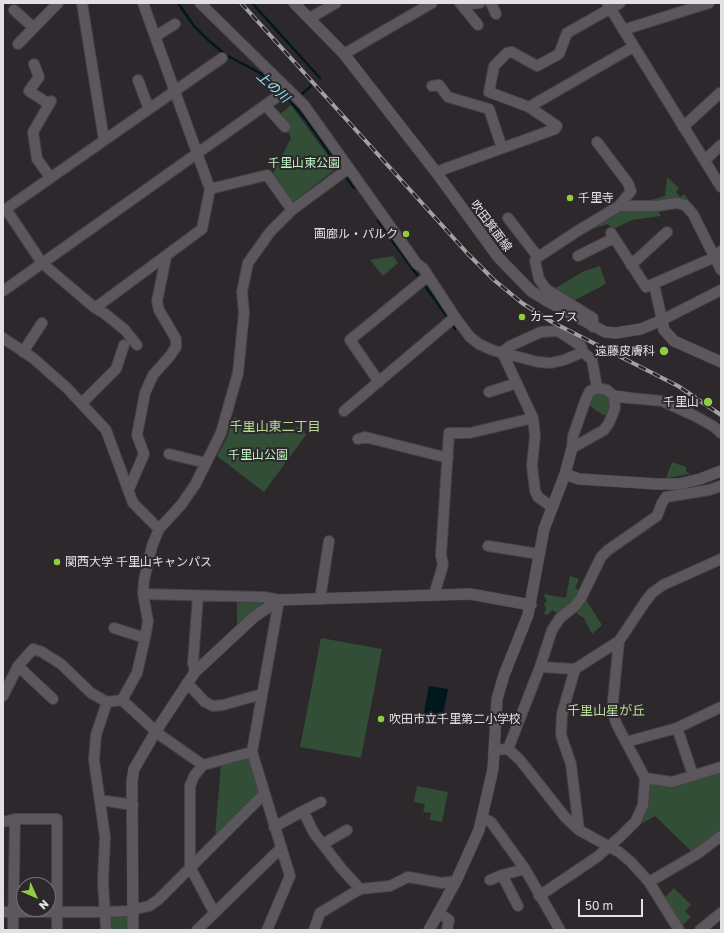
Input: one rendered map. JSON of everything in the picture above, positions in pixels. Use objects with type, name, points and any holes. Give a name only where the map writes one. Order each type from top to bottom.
[{"type":"street","points":[[18,44],[58,3]]},
{"type":"street","points":[[82,3],[104,140]]},
{"type":"street","points":[[95,308],[202,229],[210,189],[199,153],[143,3]]},
{"type":"street","points":[[200,3],[285,92],[304,106],[345,171],[417,264],[424,279],[451,320],[474,341],[502,352],[538,362],[551,363],[564,360],[583,352]]},
{"type":"street","name":"吹田箕面線","points":[[294,3],[344,54],[436,172],[498,258],[517,278],[547,302],[605,332],[616,333],[641,329],[662,320]]},
{"type":"street","points":[[310,18],[336,3]]},
{"type":"street","points":[[461,4],[480,3]]},
{"type":"street","points":[[491,3],[496,14]]},
{"type":"street","points":[[436,172],[555,129],[557,126],[529,107],[488,92],[494,66],[507,53],[512,52],[538,66],[558,54],[567,33],[608,6],[620,3]]},
{"type":"street","points":[[623,30],[709,3]]},
{"type":"street","points":[[461,4],[478,25]]},
{"type":"street","points":[[344,54],[425,5]]},
{"type":"street","points":[[608,6],[721,187]]},
{"type":"street","points":[[14,10],[34,28]]},
{"type":"street","points":[[156,36],[175,24]]},
{"type":"street","points":[[529,107],[634,48]]},
{"type":"street","points":[[137,345],[125,330],[104,313],[95,308],[42,263],[4,210],[222,58]]},
{"type":"street","points":[[34,64],[39,77],[29,91],[50,103],[33,132],[37,159],[50,177]]},
{"type":"street","points":[[138,80],[149,109]]},
{"type":"street","points":[[432,86],[439,85],[448,97],[489,109],[502,148]]},
{"type":"street","points":[[3,291],[285,92]]},
{"type":"street","points":[[683,127],[720,93]]},
{"type":"street","points":[[266,106],[285,127]]},
{"type":"street","points":[[593,327],[593,318],[546,289],[539,279],[535,262],[538,257],[619,206],[631,191],[628,183],[597,142]]},
{"type":"street","points":[[705,160],[721,146]]},
{"type":"street","points":[[122,700],[137,674],[145,638],[148,621],[143,594],[144,580],[150,553],[159,529],[181,506],[206,463],[221,433],[238,373],[244,313],[242,292],[248,263],[270,232],[292,210],[345,171]]},
{"type":"street","points":[[210,189],[267,175],[292,210]]},
{"type":"street","points":[[619,206],[657,206],[676,203],[685,205],[693,214],[718,254],[721,270]]},
{"type":"street","points":[[508,218],[538,257]]},
{"type":"street","points":[[631,264],[667,232]]},
{"type":"street","points":[[578,256],[613,235],[646,287],[718,254]]},
{"type":"street","points":[[129,489],[144,454],[137,435],[145,393],[153,375],[176,347],[176,339],[159,310],[157,301],[166,257]]},
{"type":"street","points":[[379,382],[350,340],[424,279]]},
{"type":"street","points":[[654,284],[664,330],[674,341],[721,362]]},
{"type":"street","points":[[662,320],[721,290]]},
{"type":"street","points":[[344,412],[451,320]]},
{"type":"street","points":[[23,352],[42,323]]},
{"type":"street","points":[[502,352],[510,346],[541,332],[558,331],[581,346],[583,352],[592,360],[597,388]]},
{"type":"street","points":[[3,338],[23,352],[82,403],[106,430],[133,503],[159,529]]},
{"type":"street","points":[[82,403],[113,379],[124,345]]},
{"type":"street","points":[[502,352],[533,418],[535,436],[532,465],[534,491],[538,497],[552,507]]},
{"type":"street","points":[[489,392],[517,383]]},
{"type":"street","points":[[428,930],[456,881],[483,818],[492,774],[495,750],[496,699],[504,674],[523,630],[531,605],[544,529],[565,474],[572,448],[572,436],[590,391],[597,388],[606,390],[614,396],[662,401],[714,426],[721,433]]},
{"type":"street","points":[[572,448],[604,430],[609,423],[615,408],[614,396]]},
{"type":"street","points":[[434,595],[443,564],[441,555],[449,433],[472,433],[533,418]]},
{"type":"street","points":[[362,435],[448,458]]},
{"type":"street","points":[[169,454],[206,463]]},
{"type":"street","points":[[565,474],[579,479],[657,484],[686,482],[700,479],[721,471]]},
{"type":"street","points":[[508,749],[556,624],[582,598],[601,557],[608,550],[657,516],[662,503],[666,498],[709,490],[721,486]]},
{"type":"street","points":[[320,599],[329,541]]},
{"type":"street","points":[[488,546],[539,554]]},
{"type":"street","points":[[540,667],[575,669],[619,641],[652,593],[663,585],[721,559]]},
{"type":"street","points":[[143,594],[264,597],[279,600],[470,594],[531,605]]},
{"type":"street","points":[[195,672],[193,663],[198,596]]},
{"type":"street","points":[[133,930],[132,781],[134,769],[156,731],[195,672],[254,617],[279,600]]},
{"type":"street","points":[[267,930],[290,876],[252,752],[279,600]]},
{"type":"street","points":[[114,628],[145,638]]},
{"type":"street","points":[[539,896],[597,857],[621,836],[636,821],[643,805],[645,778],[617,725],[612,711],[619,641]]},
{"type":"street","points":[[3,696],[18,666],[33,650],[42,652],[60,664],[91,694],[107,702],[122,700],[156,731],[203,765]]},
{"type":"street","points":[[18,666],[53,699]]},
{"type":"street","points":[[575,669],[562,714],[561,735],[571,764],[579,830]]},
{"type":"street","points":[[187,683],[206,702],[213,706],[223,706],[262,694]]},
{"type":"street","points":[[106,930],[103,882],[105,837],[94,760],[96,735],[107,702]]},
{"type":"street","points":[[626,742],[677,728],[721,707]]},
{"type":"street","points":[[677,728],[693,775]]},
{"type":"street","points":[[495,750],[508,749],[520,760],[565,817],[579,830],[619,852],[631,862],[649,882],[679,930]]},
{"type":"street","points":[[214,912],[190,867],[190,786],[194,776],[203,765],[252,752]]},
{"type":"street","points":[[645,778],[672,782],[721,767]]},
{"type":"street","points":[[3,912],[105,912],[133,910],[149,906],[158,900],[264,794]]},
{"type":"street","points":[[100,800],[133,805]]},
{"type":"street","points":[[274,827],[321,802]]},
{"type":"street","points":[[303,811],[314,832],[340,868],[360,889]]},
{"type":"street","points":[[483,818],[491,822],[524,869],[560,930]]},
{"type":"street","points":[[14,930],[15,819]]},
{"type":"street","points":[[3,822],[15,819],[57,819],[57,930]]},
{"type":"street","points":[[323,844],[347,830]]},
{"type":"street","points":[[649,882],[697,854],[721,836]]},
{"type":"street","points":[[197,930],[281,848]]},
{"type":"street","points":[[490,880],[524,869]]},
{"type":"street","points":[[502,875],[518,906]]},
{"type":"street","points":[[314,930],[320,913],[360,889],[390,886],[408,877],[442,883],[456,881]]},
{"type":"street","points":[[439,913],[449,920],[447,930]]},
{"type":"street","points":[[700,930],[721,913]]},
{"type":"green space","name":"千里山東公園","points":[[291,105],[337,168],[293,202],[273,174],[291,138],[285,124],[278,116]]},
{"type":"green space","points":[[667,177],[679,188],[676,192],[680,197],[684,194],[693,206],[636,204],[665,196]]},
{"type":"green space","points":[[620,210],[658,211],[661,216],[632,220],[613,229],[608,224],[584,231]]},
{"type":"green space","points":[[393,256],[398,263],[383,276],[370,260]]},
{"type":"green space","points":[[600,266],[606,284],[573,301],[554,289],[584,271]]},
{"type":"green space","points":[[595,393],[606,395],[609,399],[610,405],[606,415],[603,415],[587,404]]},
{"type":"green space","name":"千里山公園","points":[[234,417],[271,433],[301,426],[306,435],[264,492],[217,456],[227,437]]},
{"type":"green space","points":[[672,462],[686,467],[686,471],[690,474],[666,478]]},
{"type":"green space","points":[[570,576],[579,579],[575,588],[581,591],[578,597],[559,614],[552,610],[548,615],[544,614],[546,608],[544,604],[547,600],[544,594],[566,598]]},
{"type":"green space","points":[[586,600],[602,625],[592,634],[584,618],[576,613]]},
{"type":"green space","points":[[237,601],[261,601],[263,604],[237,627]]},
{"type":"green space","points":[[321,638],[382,649],[361,758],[300,747]]},
{"type":"green space","points":[[247,757],[249,758],[259,793],[215,837],[221,764]]},
{"type":"green space","points":[[721,771],[721,832],[693,853],[655,816],[635,827],[646,791],[650,785]]},
{"type":"green space","points":[[417,786],[448,792],[442,822],[430,820],[431,813],[423,812],[425,804],[414,802]]},
{"type":"green space","points":[[674,888],[691,905],[685,911],[691,917],[682,926],[664,898]]},
{"type":"green space","points":[[128,916],[130,930],[109,930],[110,918]]},
{"type":"water","points":[[429,686],[448,689],[442,721],[423,717]]},
{"type":"waterway","name":"上の川","points":[[178,3],[194,26],[208,40],[226,55],[260,73],[280,90]]},
{"type":"waterway","points":[[252,3],[320,78]]},
{"type":"waterway","points":[[301,95],[311,86]]},
{"type":"waterway","name":"上の川","points":[[285,95],[307,121],[342,171]]},
{"type":"waterway","name":"上の川","points":[[345,175],[354,188]]},
{"type":"waterway","name":"上の川","points":[[378,221],[420,279]]},
{"type":"waterway","name":"上の川","points":[[423,283],[448,318]]},
{"type":"waterway","name":"上の川","points":[[451,322],[455,329]]},
{"type":"railway","points":[[241,3],[468,254],[494,280],[522,303],[552,322],[678,386],[721,415]]},
{"type":"place","name":"千里寺","points":[[570,198]]},
{"type":"place","name":"画廊ル・パルク","points":[[406,234]]},
{"type":"place","name":"カーブス","points":[[522,317]]},
{"type":"place","name":"遠藤皮膚科","points":[[664,351]]},
{"type":"place","name":"千里山","points":[[708,402]]},
{"type":"place","name":"関西大学 千里山キャンパス","points":[[57,562]]},
{"type":"place","name":"吹田市立千里第二小学校","points":[[381,719]]},
{"type":"district","name":"千里山東二丁目","points":[[275,427]]},
{"type":"district","name":"千里山星が丘","points":[[606,711]]}]
